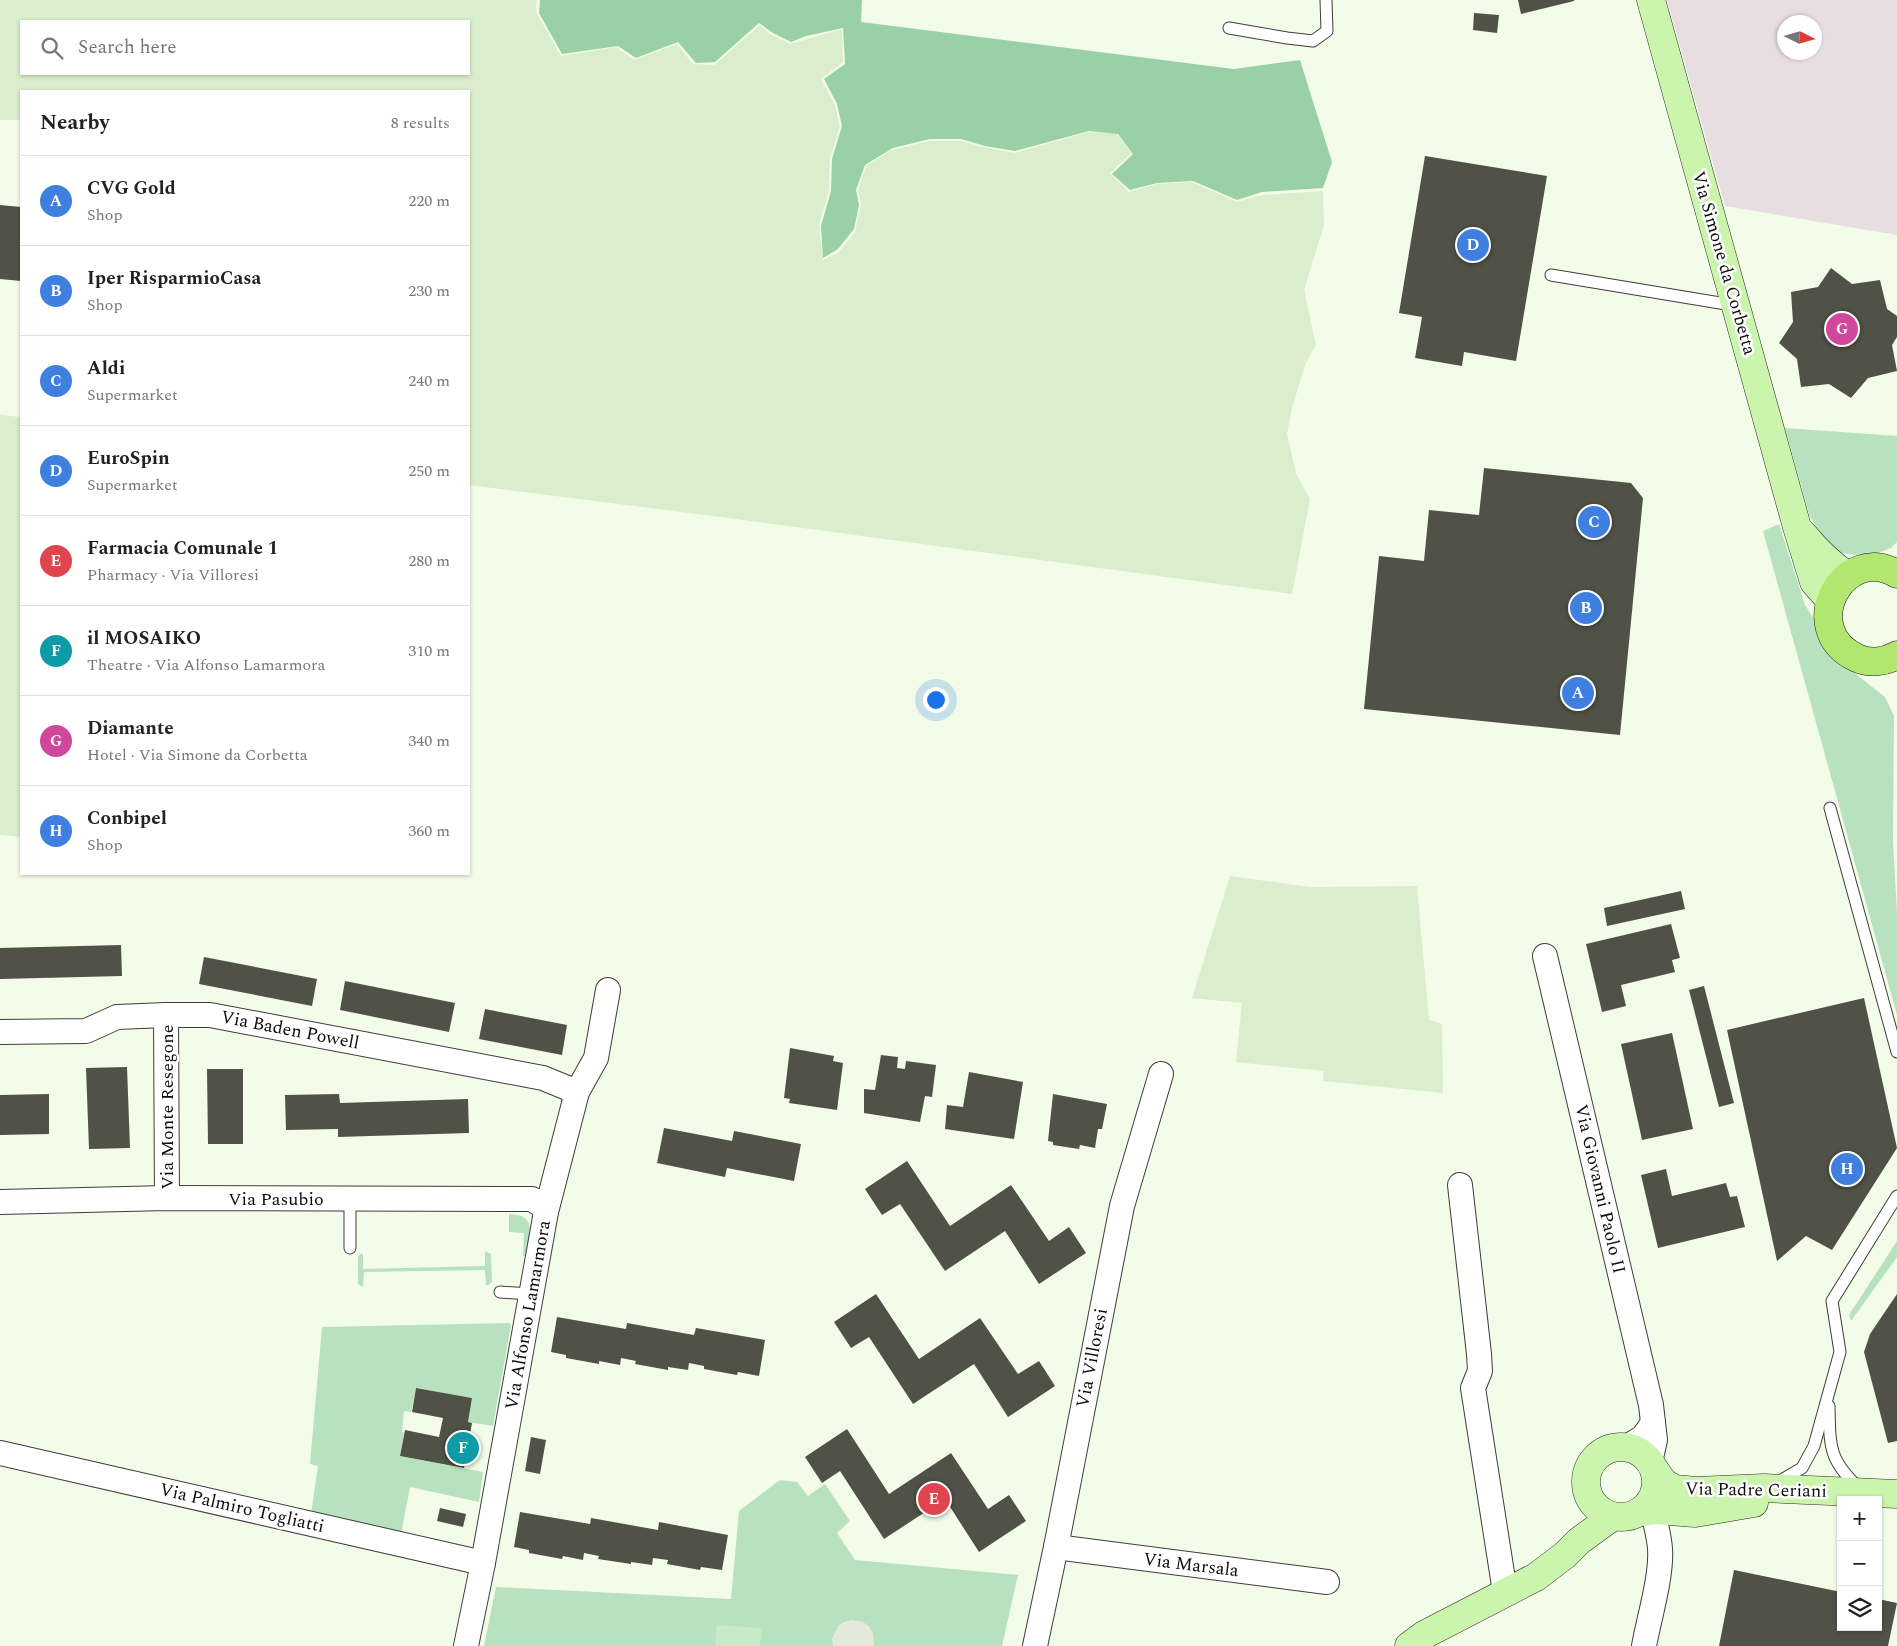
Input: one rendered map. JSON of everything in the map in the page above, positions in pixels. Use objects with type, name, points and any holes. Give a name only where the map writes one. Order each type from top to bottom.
[{"type":"main road","points":[[1895,662],[1862,660],[1848,654],[1837,643],[1830,630],[1827,615],[1830,600],[1837,586],[1848,576],[1859,570],[1871,568],[1896,572]]},
{"type":"street","name":"Via Simone da Corbetta","points":[[1651,0],[1797,527],[1814,582],[1830,600]]},
{"type":"street","name":"Via Simone da Corbetta","points":[[1797,527],[1817,551],[1834,567],[1848,576]]},
{"type":"street","name":"Via Giovanni Paolo II","points":[[1545,956],[1651,1404],[1655,1440],[1644,1459]]},
{"type":"street","name":"Via Alfonso Lamarmora","points":[[466,1646],[484,1563],[546,1212],[576,1092],[596,1058],[608,990]]},
{"type":"street","name":"Via Baden Powell","points":[[0,1032],[86,1031],[117,1017],[166,1015],[220,1016],[543,1078],[576,1092]]},
{"type":"street","name":"Via Monte Resegone","points":[[166,1015],[167,1198]]},
{"type":"street","name":"Via Villoresi","points":[[1035,1646],[1122,1206],[1162,1074]]},
{"type":"street","points":[[1460,1185],[1479,1354],[1480,1371],[1473,1388],[1512,1589]]},
{"type":"street","name":"Via Pasubio","points":[[0,1202],[167,1198],[532,1199],[541,1205],[546,1212]]},
{"type":"street","points":[[1409,1646],[1424,1635],[1540,1574],[1579,1541],[1638,1511],[1656,1484],[1644,1459],[1609,1449],[1594,1458],[1586,1473],[1586,1488],[1589,1498],[1595,1507],[1603,1513],[1638,1511]]},
{"type":"street","name":"Via Palmiro Togliatti","points":[[0,1453],[484,1563]]},
{"type":"street","name":"Via Padre Ceriani","points":[[1644,1459],[1664,1483],[1675,1489],[1696,1491],[1764,1488],[1844,1496]]},
{"type":"street","points":[[1512,1589],[1577,1517],[1586,1488]]},
{"type":"street","name":"Via Padre Ceriani","points":[[1882,1497],[1897,1494]]},
{"type":"street","name":"Via Padre Ceriani","points":[[1638,1511],[1690,1512],[1779,1499],[1837,1503]]},
{"type":"street","name":"Via Padre Ceriani","points":[[1882,1502],[1897,1509]]},
{"type":"street","points":[[1638,1511],[1650,1538],[1660,1552]]},
{"type":"street","points":[[1644,1646],[1664,1537],[1682,1516],[1690,1512]]},
{"type":"street","name":"Via Marsala","points":[[1056,1547],[1327,1582]]},
{"type":"lane","points":[[1229,28],[1313,41],[1327,31],[1326,0]]},
{"type":"lane","points":[[1551,275],[1726,304],[1734,301]]},
{"type":"lane","points":[[1830,808],[1897,1052]]},
{"type":"lane","points":[[1764,1488],[1783,1480],[1802,1468],[1814,1446],[1840,1352],[1832,1301],[1897,1196]]},
{"type":"lane","points":[[350,1200],[350,1248]]},
{"type":"lane","points":[[500,1292],[531,1294]]},
{"type":"lane","points":[[1829,1394],[1830,1446],[1842,1472],[1870,1496]]},
{"type":"shaded area","points":[[1667,0],[1897,0],[1897,235],[1725,206]]},
{"type":"shaded area","points":[[851,1620],[863,1622],[869,1626],[873,1633],[874,1646],[833,1646],[832,1639],[838,1626]]},
{"type":"green space","points":[[0,0],[537,0],[536,12],[561,56],[616,47],[634,60],[677,44],[693,64],[714,65],[760,25],[770,34],[790,44],[842,29],[843,62],[821,79],[835,105],[840,126],[830,158],[829,191],[819,224],[823,260],[838,253],[855,232],[861,204],[858,190],[866,166],[892,150],[929,141],[961,141],[1014,153],[1088,132],[1116,133],[1132,153],[1110,173],[1129,192],[1156,184],[1192,182],[1237,202],[1262,195],[1323,191],[1324,225],[1304,290],[1316,345],[1305,365],[1292,408],[1287,434],[1296,473],[1310,499],[1292,594],[470,485],[470,90],[20,90],[20,120],[0,120]]},
{"type":"green space","points":[[540,0],[862,0],[861,22],[1234,69],[1300,60],[1332,162],[1323,188],[1262,192],[1237,200],[1193,181],[1157,183],[1130,190],[1112,174],[1133,154],[1118,134],[1089,131],[1015,151],[985,146],[961,139],[930,139],[893,148],[865,165],[856,190],[859,205],[854,229],[838,249],[823,258],[821,226],[831,191],[832,159],[842,126],[837,104],[824,79],[845,64],[843,28],[806,36],[791,42],[759,23],[715,62],[696,63],[678,42],[636,58],[618,46],[562,54],[539,13]]},
{"type":"green space","points":[[0,415],[20,417],[20,837],[0,835]]},
{"type":"green space","points":[[1785,428],[1897,436],[1897,542],[1891,548],[1867,557],[1842,553],[1829,544],[1810,517]]},
{"type":"green space","points":[[1779,524],[1805,605],[1843,664],[1885,697],[1894,716],[1893,840],[1897,914],[1897,1015],[1763,531]]},
{"type":"green space","points":[[1230,876],[1310,887],[1417,886],[1429,1020],[1442,1024],[1443,1093],[1323,1081],[1324,1071],[1236,1062],[1242,1003],[1192,998]]},
{"type":"green space","points":[[509,1214],[525,1218],[530,1227],[525,1256],[523,1256],[524,1233],[509,1232]]},
{"type":"green space","points":[[1897,1241],[1897,1257],[1851,1321],[1849,1315]]},
{"type":"green space","points":[[485,1251],[491,1254],[492,1281],[489,1285],[486,1285],[485,1270],[364,1272],[363,1287],[358,1284],[358,1257],[360,1254],[363,1254],[363,1269],[485,1266]]},
{"type":"green space","points":[[509,1323],[511,1325],[493,1426],[468,1422],[472,1398],[416,1388],[411,1412],[404,1411],[402,1432],[404,1433],[400,1456],[483,1472],[479,1502],[410,1487],[401,1534],[311,1514],[318,1466],[310,1464],[322,1327]]},
{"type":"green space","points":[[780,1480],[797,1482],[808,1496],[825,1484],[850,1521],[837,1533],[855,1560],[1018,1575],[1002,1646],[484,1646],[496,1587],[731,1599],[739,1511]]},
{"type":"green space","points":[[717,1625],[762,1628],[760,1646],[715,1646]]},
{"type":"building","points":[[1518,0],[1574,0],[1574,1],[1521,14]]},
{"type":"building","points":[[1474,13],[1499,15],[1497,33],[1473,30]]},
{"type":"building","points":[[1425,156],[1547,176],[1516,361],[1464,352],[1462,366],[1415,358],[1422,317],[1399,313]]},
{"type":"building","points":[[0,205],[20,207],[20,281],[0,279]]},
{"type":"building","points":[[1831,268],[1852,284],[1880,280],[1887,309],[1897,316],[1897,337],[1892,345],[1897,371],[1868,378],[1851,398],[1829,384],[1801,387],[1797,359],[1779,343],[1793,322],[1791,292],[1818,287]]},
{"type":"building","points":[[1484,468],[1631,483],[1643,498],[1620,735],[1364,709],[1379,556],[1424,561],[1429,510],[1479,515]]},
{"type":"building","points":[[1681,891],[1685,909],[1607,926],[1604,908]]},
{"type":"building","points":[[1671,924],[1680,958],[1672,960],[1675,972],[1621,985],[1626,1006],[1602,1012],[1586,944]]},
{"type":"building","points":[[121,945],[122,976],[0,979],[0,948]]},
{"type":"building","points":[[204,957],[317,979],[312,1006],[199,984]]},
{"type":"building","points":[[345,981],[455,1003],[449,1032],[340,1010]]},
{"type":"building","points":[[1704,986],[1734,1103],[1719,1107],[1689,990]]},
{"type":"building","points":[[1864,998],[1897,1148],[1832,1250],[1806,1236],[1777,1261],[1727,1030]]},
{"type":"building","points":[[485,1009],[567,1025],[562,1055],[479,1039]]},
{"type":"building","points":[[1672,1033],[1693,1129],[1642,1140],[1621,1044]]},
{"type":"building","points":[[790,1048],[834,1056],[833,1061],[843,1063],[837,1110],[789,1103],[790,1099],[784,1098]]},
{"type":"building","points":[[881,1055],[898,1057],[897,1068],[905,1069],[906,1061],[936,1065],[932,1097],[925,1096],[920,1122],[864,1113],[864,1089],[875,1090]]},
{"type":"building","points":[[127,1067],[130,1148],[89,1149],[86,1068]]},
{"type":"building","points":[[207,1069],[243,1069],[243,1144],[208,1144]]},
{"type":"building","points":[[969,1072],[1023,1082],[1014,1139],[945,1129],[947,1105],[963,1107]]},
{"type":"building","points":[[49,1094],[49,1134],[0,1135],[0,1095]]},
{"type":"building","points":[[339,1094],[340,1103],[468,1099],[469,1133],[338,1137],[338,1129],[286,1130],[285,1095]]},
{"type":"building","points":[[1053,1094],[1107,1104],[1102,1129],[1098,1129],[1095,1148],[1080,1145],[1079,1149],[1053,1145],[1053,1142],[1048,1141]]},
{"type":"building","points":[[664,1128],[732,1141],[734,1131],[801,1144],[794,1181],[727,1168],[725,1177],[657,1163]]},
{"type":"building","points":[[907,1161],[950,1226],[1011,1185],[1049,1241],[1069,1227],[1086,1253],[1039,1284],[1005,1231],[945,1271],[900,1204],[882,1215],[865,1189]]},
{"type":"building","points":[[1666,1169],[1672,1196],[1726,1183],[1730,1197],[1737,1196],[1745,1227],[1658,1248],[1641,1175]]},
{"type":"building","points":[[876,1294],[919,1359],[980,1318],[1018,1374],[1039,1361],[1055,1386],[1008,1417],[974,1364],[913,1404],[869,1337],[851,1348],[834,1322]]},
{"type":"building","points":[[1897,1294],[1897,1441],[1888,1443],[1864,1352],[1870,1334]]},
{"type":"building","points":[[557,1317],[626,1329],[627,1323],[694,1335],[696,1328],[765,1340],[759,1376],[738,1372],[737,1375],[704,1369],[704,1366],[689,1363],[688,1370],[668,1367],[668,1370],[635,1364],[636,1361],[621,1358],[620,1365],[599,1361],[599,1364],[566,1358],[566,1355],[551,1352]]},
{"type":"building","points":[[416,1388],[472,1398],[468,1422],[472,1423],[464,1468],[400,1456],[405,1430],[439,1437],[443,1418],[412,1412]]},
{"type":"building","points":[[847,1429],[889,1494],[951,1453],[988,1509],[1009,1495],[1026,1521],[979,1552],[945,1499],[884,1539],[840,1471],[822,1483],[805,1457]]},
{"type":"building","points":[[531,1437],[546,1440],[540,1474],[525,1471]]},
{"type":"building","points":[[440,1508],[466,1514],[463,1527],[437,1521]]},
{"type":"building","points":[[520,1512],[590,1524],[591,1518],[658,1530],[659,1522],[728,1535],[722,1570],[701,1567],[700,1570],[667,1564],[668,1560],[653,1558],[652,1565],[598,1559],[599,1556],[584,1553],[583,1560],[563,1556],[562,1559],[529,1553],[529,1550],[514,1547]]},
{"type":"building","points":[[1734,1570],[1837,1591],[1837,1631],[1882,1631],[1882,1600],[1897,1603],[1888,1646],[1719,1646]]},
{"type":"place","name":"EuroSpin","points":[[1473,245]]},
{"type":"place","name":"Diamante","points":[[1842,329]]},
{"type":"place","name":"Aldi","points":[[1594,522]]},
{"type":"place","name":"Iper RisparmioCasa","points":[[1586,608]]},
{"type":"place","name":"CVG Gold","points":[[1578,693]]},
{"type":"place","name":"Conbipel","points":[[1847,1169]]},
{"type":"place","name":"il MOSAIKO","points":[[463,1448]]},
{"type":"place","name":"Farmacia Comunale 1","points":[[934,1499]]}]
